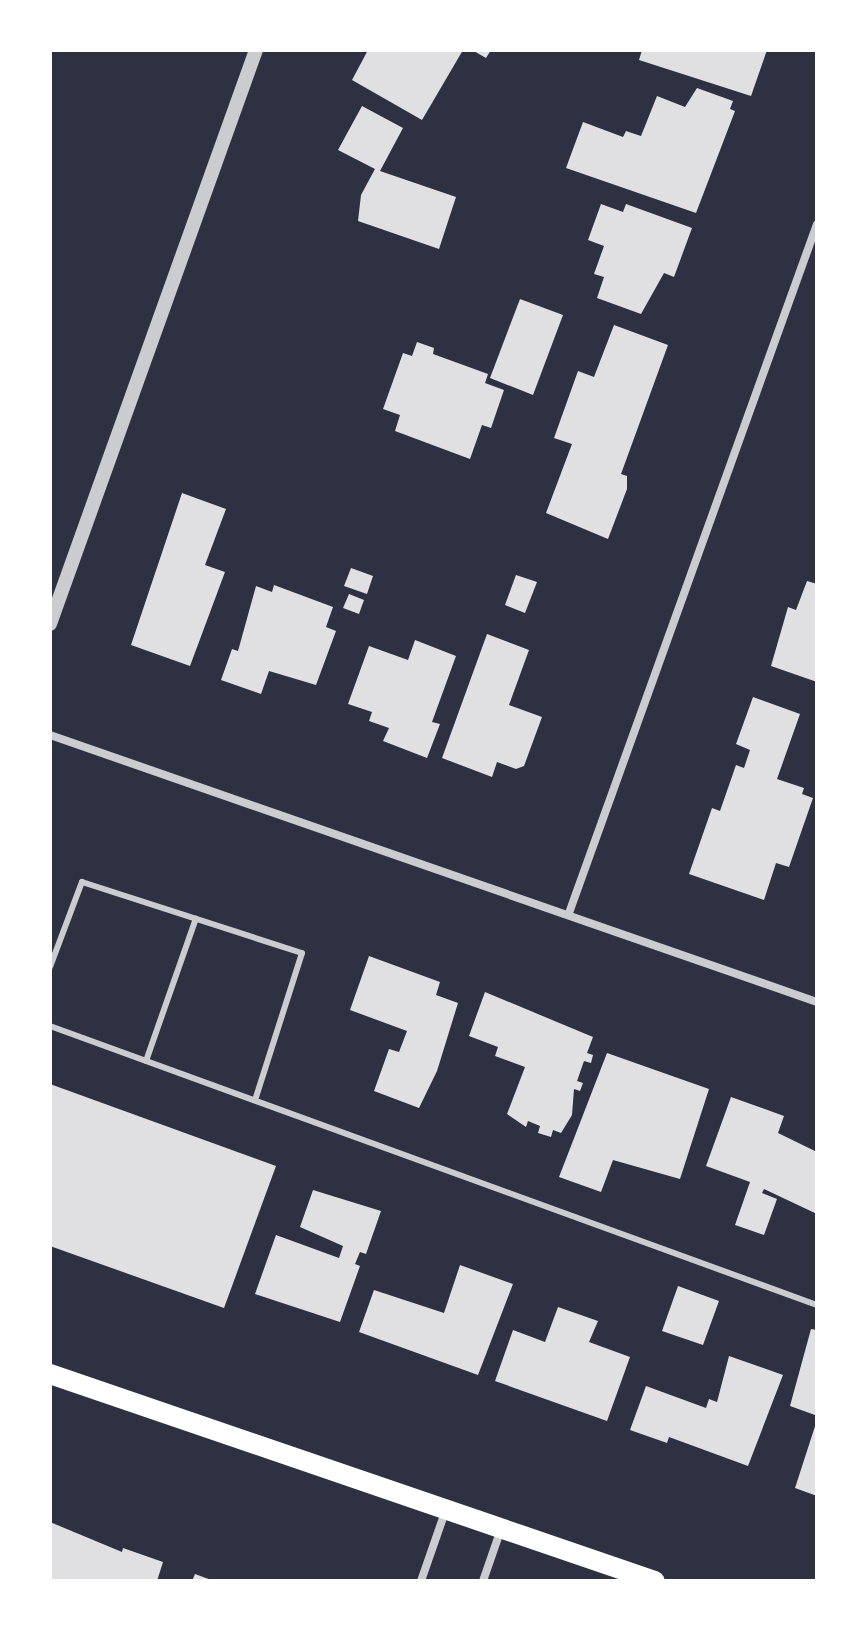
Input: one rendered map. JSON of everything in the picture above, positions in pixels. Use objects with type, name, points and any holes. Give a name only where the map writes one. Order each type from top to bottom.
[{"type":"main road","points":[[50,1374],[447,1507],[655,1581]]},
{"type":"street","points":[[50,624],[256,50]]},
{"type":"street","points":[[569,913],[817,224]]},
{"type":"street","points":[[50,735],[569,913],[817,1002]]},
{"type":"street","points":[[421,1581],[447,1507]]},
{"type":"street","points":[[483,1581],[502,1526]]},
{"type":"lane","points":[[50,967],[82,882],[302,953],[256,1097]]},
{"type":"lane","points":[[146,1061],[196,918]]},
{"type":"lane","points":[[50,1026],[256,1097],[817,1305]]},
{"type":"building","points":[[368,50],[463,50],[422,120],[352,80]]},
{"type":"building","points":[[472,50],[491,50],[486,58]]},
{"type":"building","points":[[642,50],[767,50],[751,96],[639,60]]},
{"type":"building","points":[[697,88],[733,101],[730,109],[735,111],[696,213],[566,168],[583,122],[623,137],[626,131],[641,136],[657,96],[685,107]]},
{"type":"building","points":[[362,106],[403,128],[380,171],[456,197],[439,249],[358,221],[361,195],[375,169],[338,150]]},
{"type":"building","points":[[601,204],[623,212],[626,204],[692,228],[674,277],[664,273],[641,314],[597,298],[604,277],[594,274],[604,246],[588,240]]},
{"type":"building","points":[[520,299],[563,315],[533,395],[490,378]]},
{"type":"building","points":[[614,325],[668,345],[621,474],[627,476],[627,489],[608,539],[546,513],[572,444],[554,438],[578,371],[594,377]]},
{"type":"building","points":[[417,342],[434,348],[433,354],[488,374],[485,383],[504,390],[491,428],[482,425],[470,459],[395,431],[400,415],[383,409],[403,353],[412,356]]},
{"type":"building","points":[[182,493],[226,509],[205,565],[225,572],[190,666],[131,645]]},
{"type":"building","points":[[351,568],[373,576],[367,594],[344,586]]},
{"type":"building","points":[[516,575],[537,582],[525,613],[505,605]]},
{"type":"building","points":[[807,581],[817,584],[817,682],[771,666],[788,607],[796,610]]},
{"type":"building","points":[[274,585],[333,607],[326,627],[336,631],[316,685],[269,671],[261,694],[221,680],[232,649],[238,651],[256,586],[272,592]]},
{"type":"building","points":[[349,594],[364,600],[359,614],[343,608]]},
{"type":"building","points":[[487,634],[529,650],[509,705],[542,717],[524,766],[516,769],[497,762],[492,777],[442,758]]},
{"type":"building","points":[[415,640],[456,656],[432,722],[440,724],[427,758],[383,741],[389,728],[369,721],[372,712],[348,704],[369,646],[408,660]]},
{"type":"building","points":[[753,697],[800,714],[777,779],[804,788],[802,794],[813,798],[789,867],[776,863],[764,900],[689,874],[712,808],[720,811],[736,765],[744,768],[750,750],[736,744]]},
{"type":"building","points":[[369,956],[440,982],[436,995],[458,1003],[437,1071],[419,1108],[374,1091],[389,1049],[399,1052],[407,1031],[350,1010]]},
{"type":"building","points":[[485,992],[593,1037],[587,1053],[593,1055],[591,1063],[584,1061],[577,1081],[583,1083],[580,1091],[574,1089],[572,1115],[561,1133],[553,1130],[551,1137],[538,1133],[540,1126],[528,1121],[526,1127],[507,1114],[525,1067],[495,1056],[498,1047],[469,1036]]},
{"type":"building","points":[[607,1053],[709,1089],[680,1179],[613,1160],[601,1192],[559,1177]]},
{"type":"building","points":[[50,1084],[276,1166],[224,1308],[50,1246]]},
{"type":"building","points":[[731,1097],[784,1116],[778,1133],[817,1152],[817,1214],[764,1189],[762,1193],[777,1199],[764,1235],[735,1225],[750,1182],[706,1166]]},
{"type":"building","points":[[313,1190],[381,1211],[366,1254],[360,1252],[355,1264],[360,1266],[340,1322],[255,1294],[276,1235],[339,1258],[343,1246],[300,1227]]},
{"type":"building","points":[[460,1265],[513,1284],[478,1375],[359,1332],[374,1290],[444,1313]]},
{"type":"building","points":[[678,1286],[719,1301],[703,1345],[662,1331]]},
{"type":"building","points":[[558,1307],[598,1321],[589,1342],[630,1357],[607,1421],[495,1381],[513,1330],[545,1342]]},
{"type":"building","points":[[811,1329],[817,1330],[815,1415],[790,1406]]},
{"type":"building","points":[[729,1356],[783,1375],[748,1466],[669,1437],[667,1443],[630,1430],[646,1386],[706,1408],[709,1399],[717,1402]]},
{"type":"building","points":[[817,1420],[817,1496],[795,1488]]},
{"type":"building","points":[[50,1522],[122,1552],[123,1548],[163,1562],[157,1581],[50,1581]]},
{"type":"building","points":[[195,1574],[214,1581],[192,1581]]}]
